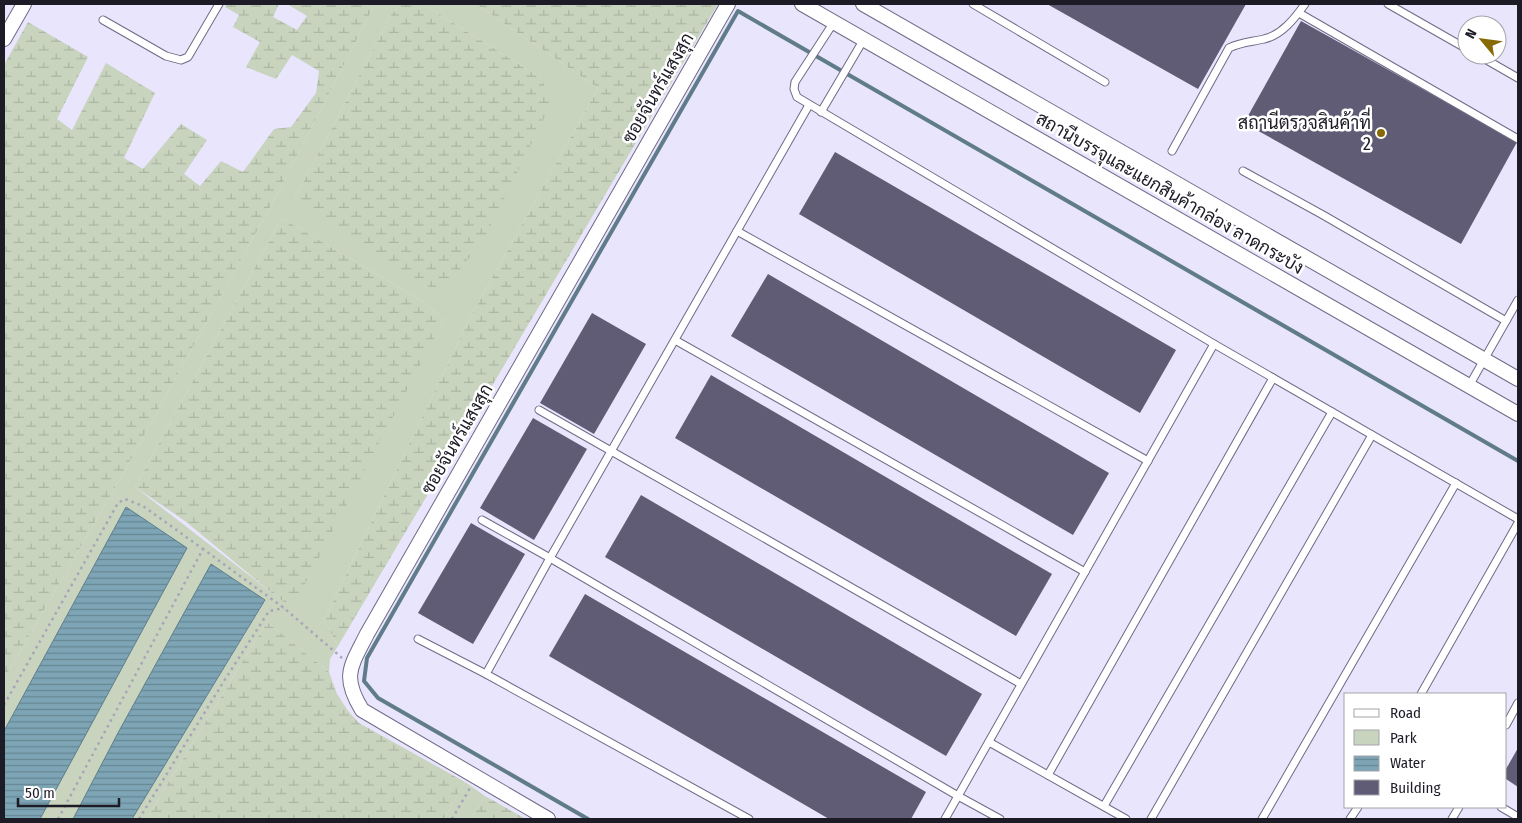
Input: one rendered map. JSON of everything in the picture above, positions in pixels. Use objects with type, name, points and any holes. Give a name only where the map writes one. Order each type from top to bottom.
[{"type":"street","points":[[4,39],[24,4]]},
{"type":"street","name":"ซอยจันทร์แสงสุก","points":[[351,668],[372,625],[728,4]]},
{"type":"street","name":"สถานีบรรจุและแยกสินค้ากล่อง ลาดกระบัง","points":[[802,4],[1518,414]]},
{"type":"street","name":"สถานีบรรจุและแยกสินค้ากล่อง ลาดกระบัง","points":[[863,4],[1518,379]]},
{"type":"street","points":[[351,668],[350,679],[354,696],[362,710],[548,819]]},
{"type":"lane","points":[[103,20],[166,56],[181,60],[188,57],[219,4]]},
{"type":"lane","points":[[973,4],[1105,82]]},
{"type":"lane","points":[[1172,151],[1229,48],[1238,44],[1274,36],[1299,13],[1305,4]]},
{"type":"lane","points":[[1388,4],[1457,43]]},
{"type":"lane","points":[[1299,13],[1518,139]]},
{"type":"lane","points":[[834,22],[795,82],[794,89],[797,97],[1214,344],[1518,519]]},
{"type":"lane","points":[[821,112],[864,39]]},
{"type":"lane","points":[[1495,65],[1518,78]]},
{"type":"lane","points":[[486,674],[550,558],[809,105]]},
{"type":"lane","points":[[1243,171],[1506,321]]},
{"type":"lane","points":[[737,231],[1148,461]]},
{"type":"lane","points":[[1469,386],[1518,300]]},
{"type":"lane","points":[[1510,314],[1518,318]]},
{"type":"lane","points":[[675,340],[1085,572]]},
{"type":"lane","points":[[945,819],[1214,344]]},
{"type":"lane","points":[[1048,775],[1273,378]]},
{"type":"lane","points":[[539,410],[1021,684]]},
{"type":"lane","points":[[1104,806],[1332,412]]},
{"type":"lane","points":[[1151,819],[1372,435]]},
{"type":"lane","points":[[1262,819],[1456,483]]},
{"type":"lane","points":[[482,520],[1000,819]]},
{"type":"lane","points":[[1422,693],[1518,523]]},
{"type":"lane","points":[[418,639],[486,674],[749,819]]},
{"type":"lane","points":[[1507,723],[1518,703]]},
{"type":"lane","points":[[989,742],[1126,819]]},
{"type":"lane","points":[[1350,819],[1357,808]]},
{"type":"lane","points":[[1452,819],[1458,808]]},
{"type":"lane","points":[[1503,808],[1518,817]]},
{"type":"path","points":[[4,705],[118,503],[125,499],[142,506],[284,608],[351,668]]},
{"type":"path","points":[[58,819],[203,549]]},
{"type":"path","points":[[139,819],[269,611],[284,608]]},
{"type":"path","points":[[452,819],[476,778]]},
{"type":"green space","points":[[227,4],[279,4],[273,17],[297,30],[307,16],[287,4],[375,4],[279,191],[120,479],[4,679],[4,65],[28,22],[88,57],[57,119],[72,130],[106,63],[155,93],[124,158],[143,169],[181,124],[207,140],[184,174],[200,186],[221,161],[243,172],[274,129],[291,127],[316,93],[319,71],[292,55],[276,79],[246,67],[260,42],[233,27],[239,15],[225,7]]},
{"type":"green space","points":[[375,4],[400,4],[391,15],[294,200],[541,78],[423,4],[476,4],[598,88],[472,314],[324,620],[338,646],[330,659],[329,672],[267,622],[146,819],[132,819],[265,601],[211,564],[73,819],[40,819],[186,548],[126,507],[4,731],[4,679],[120,479],[279,191]],"holes":[[[282,218],[425,303],[444,320],[285,603],[135,487]]]},
{"type":"green space","points":[[400,4],[423,4],[541,78],[552,102],[483,241],[447,285],[434,290],[294,200],[391,15]]},
{"type":"green space","points":[[476,4],[718,4],[338,646],[324,620],[472,314],[598,88]]},
{"type":"green space","points":[[282,218],[425,303],[444,320],[296,601],[285,603],[185,521],[135,487]]},
{"type":"green space","points":[[267,622],[329,672],[337,694],[348,711],[359,723],[465,782],[444,819],[146,819]]},
{"type":"green space","points":[[465,782],[485,796],[471,819],[444,819]]},
{"type":"green space","points":[[485,796],[526,819],[471,819]]},
{"type":"water","points":[[126,507],[187,548],[40,819],[4,819],[4,731]]},
{"type":"water","points":[[211,564],[265,600],[132,819],[73,819],[119,731]]},
{"type":"building","points":[[1047,4],[1246,4],[1198,89]]},
{"type":"building","name":"สถานีตรวจสินค้าที่ 2","points":[[1301,21],[1517,142],[1461,244],[1244,123]]},
{"type":"building","points":[[835,152],[1176,350],[1140,413],[799,214]]},
{"type":"building","points":[[768,274],[1109,473],[1073,535],[731,336]]},
{"type":"building","points":[[592,313],[646,344],[594,434],[540,403]]},
{"type":"building","points":[[711,375],[1052,574],[1016,636],[675,438]]},
{"type":"building","points":[[533,418],[587,449],[534,540],[480,508]]},
{"type":"building","points":[[641,495],[982,694],[946,756],[605,557]]},
{"type":"building","points":[[471,523],[525,554],[473,644],[418,613]]},
{"type":"building","points":[[585,594],[926,792],[911,819],[829,819],[549,656]]},
{"type":"building","points":[[1518,748],[1518,787],[1507,780],[1507,767]]},
{"type":"waterway","points":[[588,819],[378,698],[364,681],[367,658],[738,11],[1518,461]]},
{"type":"place","name":"สถานีตรวจสินค้าที่ 2","points":[[1381,133]]}]
